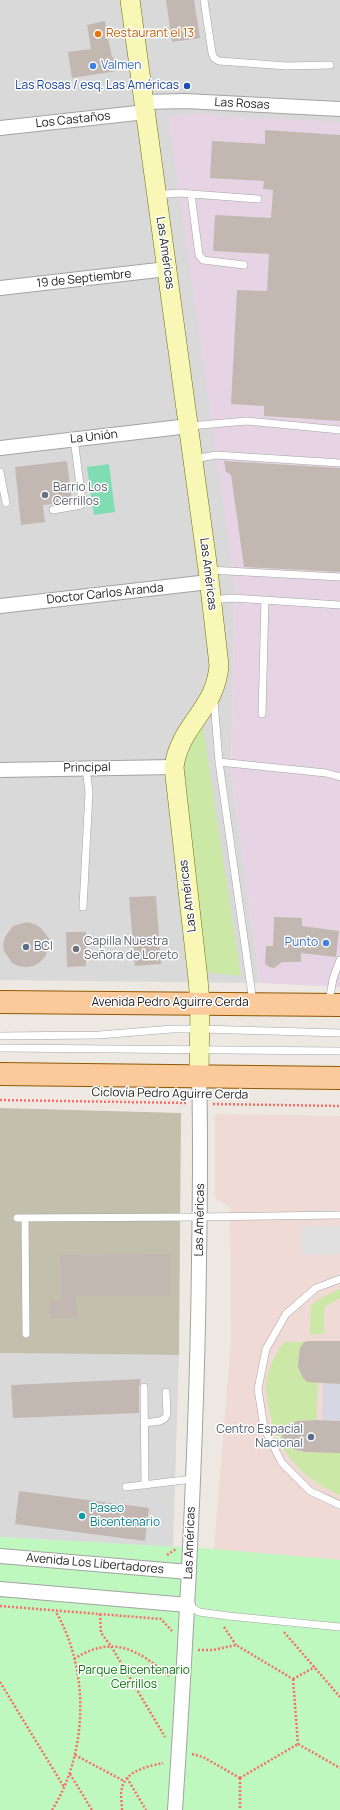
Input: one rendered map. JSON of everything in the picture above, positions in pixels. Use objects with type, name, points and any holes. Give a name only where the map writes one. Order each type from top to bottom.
[{"type":"main road","name":"Avenida Pedro Aguirre Cerda","points":[[0,1002],[334,1005]]},
{"type":"main road","points":[[0,1074],[340,1078]]},
{"type":"street","name":"Las Américas","points":[[130,0],[189,426],[219,665],[213,693],[207,705],[183,738],[175,756],[174,767],[200,1003],[200,1218],[198,1357],[188,1605],[175,1810]]},
{"type":"street","name":"Las Rosas","points":[[145,107],[185,101],[340,109]]},
{"type":"street","name":"Los Castaños","points":[[0,128],[145,107]]},
{"type":"street","name":"19 de Septiembre","points":[[0,288],[167,269]]},
{"type":"street","name":"La Unión","points":[[0,448],[189,426]]},
{"type":"street","name":"Doctor Carlos Aranda","points":[[0,606],[210,584]]},
{"type":"street","name":"Principal","points":[[0,770],[174,767]]},
{"type":"street","name":"Avenida Los Libertadores","points":[[0,1556],[189,1572]]},
{"type":"street","points":[[0,1589],[188,1605]]},
{"type":"lane","points":[[204,0],[212,53],[214,58],[219,61],[287,66],[330,65]]},
{"type":"lane","points":[[157,195],[191,194],[258,199]]},
{"type":"lane","points":[[191,194],[199,255],[203,260],[244,265]]},
{"type":"lane","points":[[189,426],[247,421],[340,430]]},
{"type":"lane","points":[[53,510],[81,505],[82,500],[74,439]]},
{"type":"lane","points":[[192,459],[216,456],[340,463]]},
{"type":"lane","points":[[0,472],[6,502]]},
{"type":"lane","points":[[210,584],[340,577]]},
{"type":"lane","points":[[210,584],[232,598],[340,605]]},
{"type":"lane","points":[[262,714],[265,600]]},
{"type":"lane","points":[[213,693],[219,762],[253,1004]]},
{"type":"lane","points":[[219,762],[326,773],[340,777]]},
{"type":"lane","points":[[83,907],[89,792],[86,768]]},
{"type":"lane","points":[[334,1005],[333,979],[340,960]]},
{"type":"lane","points":[[0,1036],[99,1035],[172,1029],[340,1033]]},
{"type":"lane","points":[[0,1048],[340,1051]]},
{"type":"lane","points":[[26,1334],[21,1218],[200,1218],[340,1214]]},
{"type":"lane","points":[[340,1279],[316,1288],[286,1314],[266,1349],[258,1389],[264,1428],[282,1463],[310,1491],[340,1505]]},
{"type":"lane","points":[[144,1387],[145,1485]]},
{"type":"lane","points":[[144,1423],[160,1421],[165,1418],[167,1414],[166,1392]]},
{"type":"lane","points":[[126,1487],[193,1479]]},
{"type":"lane","points":[[188,1605],[199,1612],[340,1627]]},
{"type":"path","name":"Ciclovía Pedro Aguirre Cerda","points":[[0,1100],[340,1106]]},
{"type":"path","points":[[0,1606],[161,1619]]},
{"type":"path","points":[[52,1810],[70,1773],[75,1755],[80,1711],[74,1659],[66,1630],[56,1611]]},
{"type":"path","points":[[100,1614],[101,1633],[111,1646],[166,1739]]},
{"type":"path","points":[[216,1614],[236,1645],[293,1679]]},
{"type":"path","points":[[273,1619],[340,1697]]},
{"type":"path","points":[[185,1649],[212,1650],[236,1645]]},
{"type":"path","points":[[74,1659],[97,1648],[111,1646],[128,1649],[146,1658],[183,1689]]},
{"type":"path","points":[[293,1679],[315,1667]]},
{"type":"path","points":[[293,1679],[298,1744]]},
{"type":"path","points":[[0,1682],[64,1788]]},
{"type":"path","points":[[298,1744],[340,1768]]},
{"type":"path","points":[[240,1778],[298,1744]]},
{"type":"path","points":[[179,1751],[203,1757],[240,1778]]},
{"type":"path","points":[[75,1755],[124,1781]]},
{"type":"path","points":[[122,1810],[121,1793],[124,1781],[144,1768],[163,1763]]},
{"type":"path","points":[[70,1773],[92,1810]]},
{"type":"path","points":[[127,1778],[146,1810]]},
{"type":"path","points":[[240,1778],[240,1810]]},
{"type":"shaded area","points":[[0,0],[340,0],[340,123],[235,586],[231,774],[260,983],[0,980]]},
{"type":"shaded area","points":[[198,113],[238,117],[340,122],[340,987],[260,983],[231,774],[235,586],[168,116]]},
{"type":"shaded area","points":[[0,1108],[181,1113],[179,1355],[0,1353]]},
{"type":"shaded area","points":[[215,1114],[340,1116],[340,1560],[214,1549],[231,1340],[230,1207],[215,1198]]},
{"type":"shaded area","points":[[340,1226],[340,1254],[302,1255],[301,1227]]},
{"type":"shaded area","points":[[0,1353],[179,1355],[173,1547],[0,1537]]},
{"type":"shaded area","points":[[323,1383],[340,1384],[340,1421],[322,1420]]},
{"type":"green space","points":[[109,464],[115,512],[94,515],[87,467]]},
{"type":"green space","points":[[202,721],[241,976],[203,972],[180,773]]},
{"type":"green space","points":[[340,1289],[340,1298],[324,1307],[324,1334],[310,1334],[311,1305],[321,1298]]},
{"type":"green space","points":[[284,1342],[304,1342],[298,1355],[299,1369],[303,1378],[318,1382],[316,1420],[289,1423],[282,1430],[283,1440],[289,1447],[302,1452],[340,1453],[340,1495],[314,1481],[303,1472],[285,1450],[273,1424],[266,1393],[267,1378],[272,1362]]},
{"type":"green space","name":"Parque Bicentenario Cerrillos","points":[[0,1537],[214,1549],[340,1560],[340,1810],[0,1810]]},
{"type":"building","points":[[166,0],[194,0],[200,38],[172,42]]},
{"type":"building","points":[[105,21],[112,58],[114,57],[117,71],[72,78],[68,52],[91,49],[87,25]]},
{"type":"building","points":[[265,130],[340,135],[340,421],[264,416],[264,406],[231,404],[237,290],[267,291],[269,254],[213,251],[215,215],[271,218],[273,190],[263,189],[264,181],[210,178],[212,141],[265,144]]},
{"type":"building","name":"Barrio Los Cerrillos","points":[[67,461],[72,502],[43,505],[45,522],[21,525],[15,467]]},
{"type":"building","points":[[224,461],[340,468],[340,572],[244,567],[231,475],[226,472]]},
{"type":"building","points":[[156,896],[161,964],[135,966],[129,897]]},
{"type":"building","points":[[274,917],[302,918],[302,926],[339,931],[336,957],[301,953],[301,962],[282,962],[274,968],[269,967],[265,964],[266,946],[273,946]]},
{"type":"building","name":"BCI","points":[[27,922],[35,924],[41,928],[51,941],[45,957],[34,966],[26,967],[18,966],[12,963],[4,951],[3,944],[5,937],[13,926]]},
{"type":"building","name":"Capilla Nuestra Señora de Loreto","points":[[66,932],[86,932],[86,966],[67,967]]},
{"type":"building","points":[[170,1254],[170,1296],[76,1296],[77,1318],[50,1318],[49,1301],[62,1301],[60,1255]]},
{"type":"building","points":[[340,1341],[340,1384],[307,1382],[303,1378],[298,1367],[299,1354],[300,1348],[304,1342]]},
{"type":"building","points":[[141,1379],[139,1387],[139,1413],[13,1418],[11,1385]]},
{"type":"building","name":"Centro Espacial Nacional","points":[[297,1421],[340,1421],[340,1453],[305,1452],[293,1449],[284,1443],[281,1434],[285,1426]]},
{"type":"building","name":"Paseo Bicentenario","points":[[19,1491],[149,1508],[145,1541],[15,1524]]},
{"type":"place","name":"Restaurant el 13","points":[[98,34]]},
{"type":"place","name":"Valmen","points":[[93,66]]},
{"type":"place","name":"Las Rosas / esq. Las Américas","points":[[187,86]]},
{"type":"place","name":"Barrio Los Cerrillos","points":[[45,495]]},
{"type":"place","name":"Punto","points":[[326,943]]},
{"type":"place","name":"BCI","points":[[26,947]]},
{"type":"place","name":"Capilla Nuestra Señora de Loreto","points":[[76,949]]},
{"type":"place","name":"Centro Espacial Nacional","points":[[311,1437]]},
{"type":"place","name":"Paseo Bicentenario","points":[[82,1516]]}]
